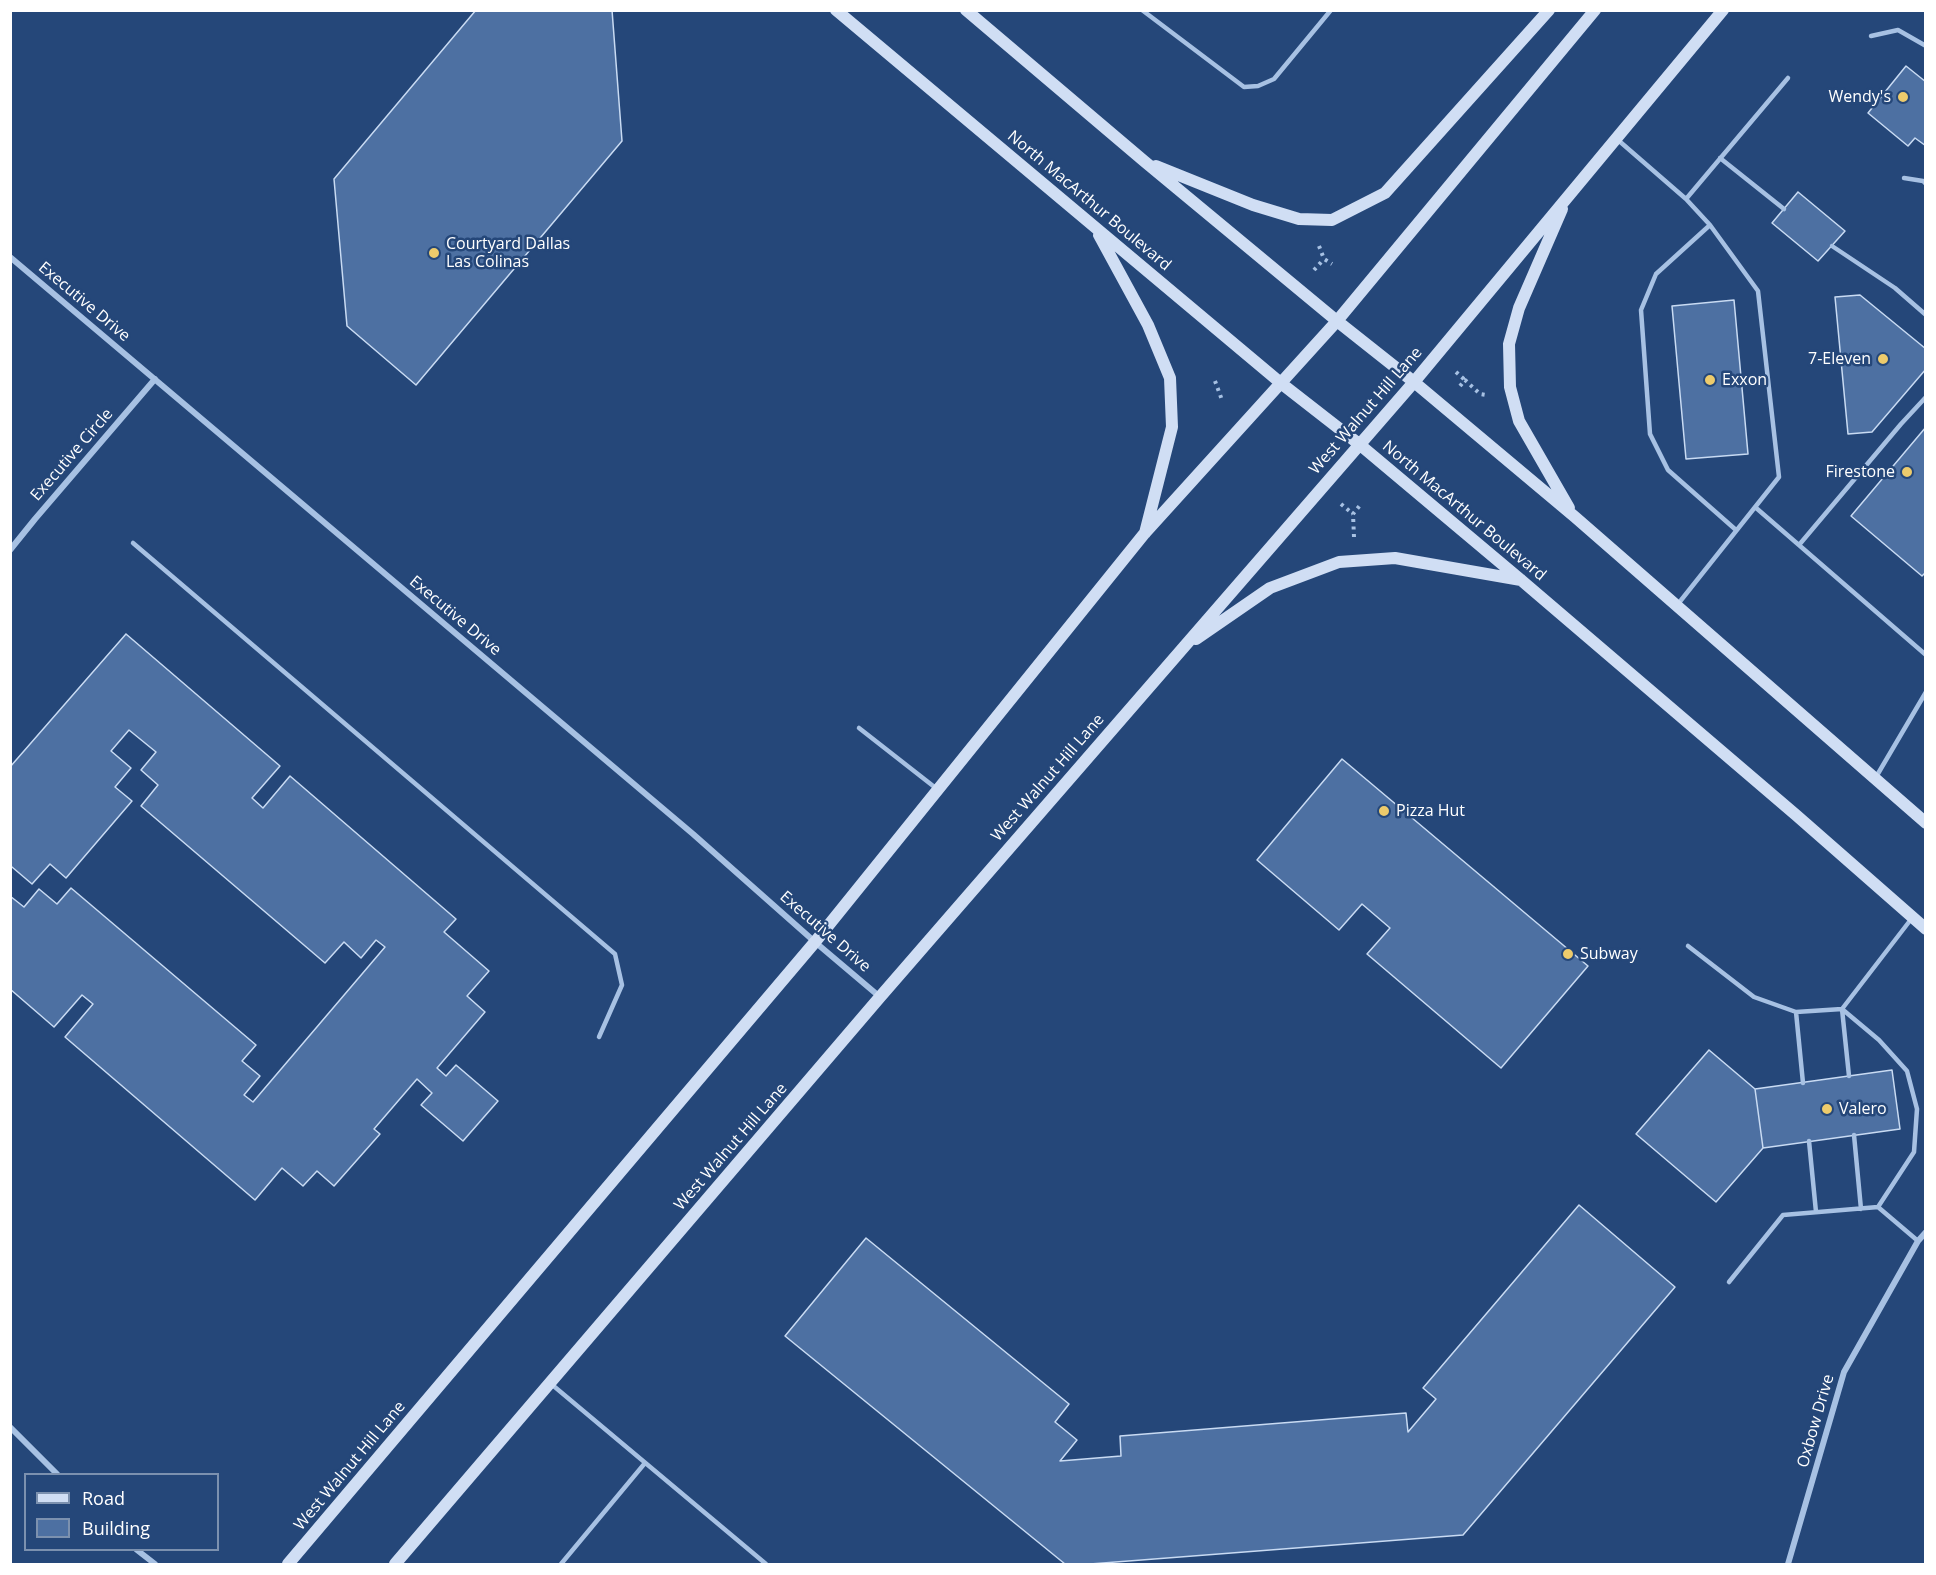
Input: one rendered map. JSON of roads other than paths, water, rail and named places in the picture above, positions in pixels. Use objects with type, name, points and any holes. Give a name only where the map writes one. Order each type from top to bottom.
[{"type":"main road","name":"North MacArthur Boulevard","points":[[836,10],[1282,384],[1359,444],[1521,580],[1926,929]]},
{"type":"main road","points":[[966,10],[1144,161],[1575,517],[1926,823]]},
{"type":"main road","points":[[1144,161],[1253,205],[1288,216],[1299,219],[1332,220],[1385,193],[1549,10]]},
{"type":"main road","name":"West Walnut Hill Lane","points":[[288,1564],[815,942],[1144,534],[1337,321],[1595,10]]},
{"type":"main road","name":"West Walnut Hill Lane","points":[[395,1564],[880,997],[1414,382],[1723,10]]},
{"type":"main road","points":[[1569,194],[1519,308],[1509,344],[1510,387],[1519,421],[1575,517]]},
{"type":"main road","points":[[1095,228],[1148,326],[1170,378],[1172,427],[1144,534]]},
{"type":"main road","points":[[1180,650],[1270,588],[1339,562],[1395,558],[1521,580]]},
{"type":"street","name":"Executive Drive","points":[[10,257],[693,834],[880,997]]},
{"type":"street","name":"Executive Circle","points":[[10,550],[155,379]]},
{"type":"street","name":"Oxbow Drive","points":[[1788,1564],[1844,1372],[1918,1241],[1926,1232]]},
{"type":"street","points":[[10,1427],[56,1473]]},
{"type":"street","points":[[138,1551],[155,1564]]},
{"type":"lane","points":[[1142,10],[1244,87],[1258,86],[1274,79],[1329,13],[1321,10]]},
{"type":"lane","points":[[1871,36],[1898,30],[1926,46]]},
{"type":"lane","points":[[1686,199],[1788,78]]},
{"type":"lane","points":[[1616,138],[1686,199],[1710,225],[1758,291],[1779,477],[1676,606]]},
{"type":"lane","points":[[1720,158],[1784,209]]},
{"type":"lane","points":[[1904,178],[1923,181],[1926,184]]},
{"type":"lane","points":[[1710,225],[1656,274],[1641,310],[1650,434],[1668,470],[1736,530]]},
{"type":"lane","points":[[1832,246],[1895,288],[1926,315]]},
{"type":"lane","points":[[1799,545],[1901,424],[1926,398]]},
{"type":"lane","points":[[1755,507],[1926,655]]},
{"type":"lane","points":[[133,543],[615,954],[622,985],[598,1037]]},
{"type":"lane","points":[[1875,779],[1926,692]]},
{"type":"lane","points":[[859,728],[938,789]]},
{"type":"lane","points":[[1849,1076],[1842,1009],[1912,918]]},
{"type":"lane","points":[[1688,946],[1754,998],[1796,1012],[1842,1009],[1880,1040],[1907,1071],[1917,1109],[1914,1152],[1878,1207]]},
{"type":"lane","points":[[1796,1012],[1803,1083]]},
{"type":"lane","points":[[1854,1135],[1862,1209]]},
{"type":"lane","points":[[1809,1141],[1816,1212]]},
{"type":"lane","points":[[1728,1282],[1783,1215],[1878,1207],[1918,1241]]},
{"type":"lane","points":[[550,1383],[766,1564]]},
{"type":"lane","points":[[561,1564],[645,1463]]},
{"type":"place","name":"Wendy's","points":[[1903,97]]},
{"type":"place","name":"Courtyard Dallas Las Colinas","points":[[434,253]]},
{"type":"place","name":"7-Eleven","points":[[1883,359]]},
{"type":"place","name":"Exxon","points":[[1710,380]]},
{"type":"place","name":"Firestone","points":[[1907,472]]},
{"type":"place","name":"Pizza Hut","points":[[1384,811]]},
{"type":"place","name":"Subway","points":[[1568,954]]},
{"type":"place","name":"Valero","points":[[1827,1109]]}]
